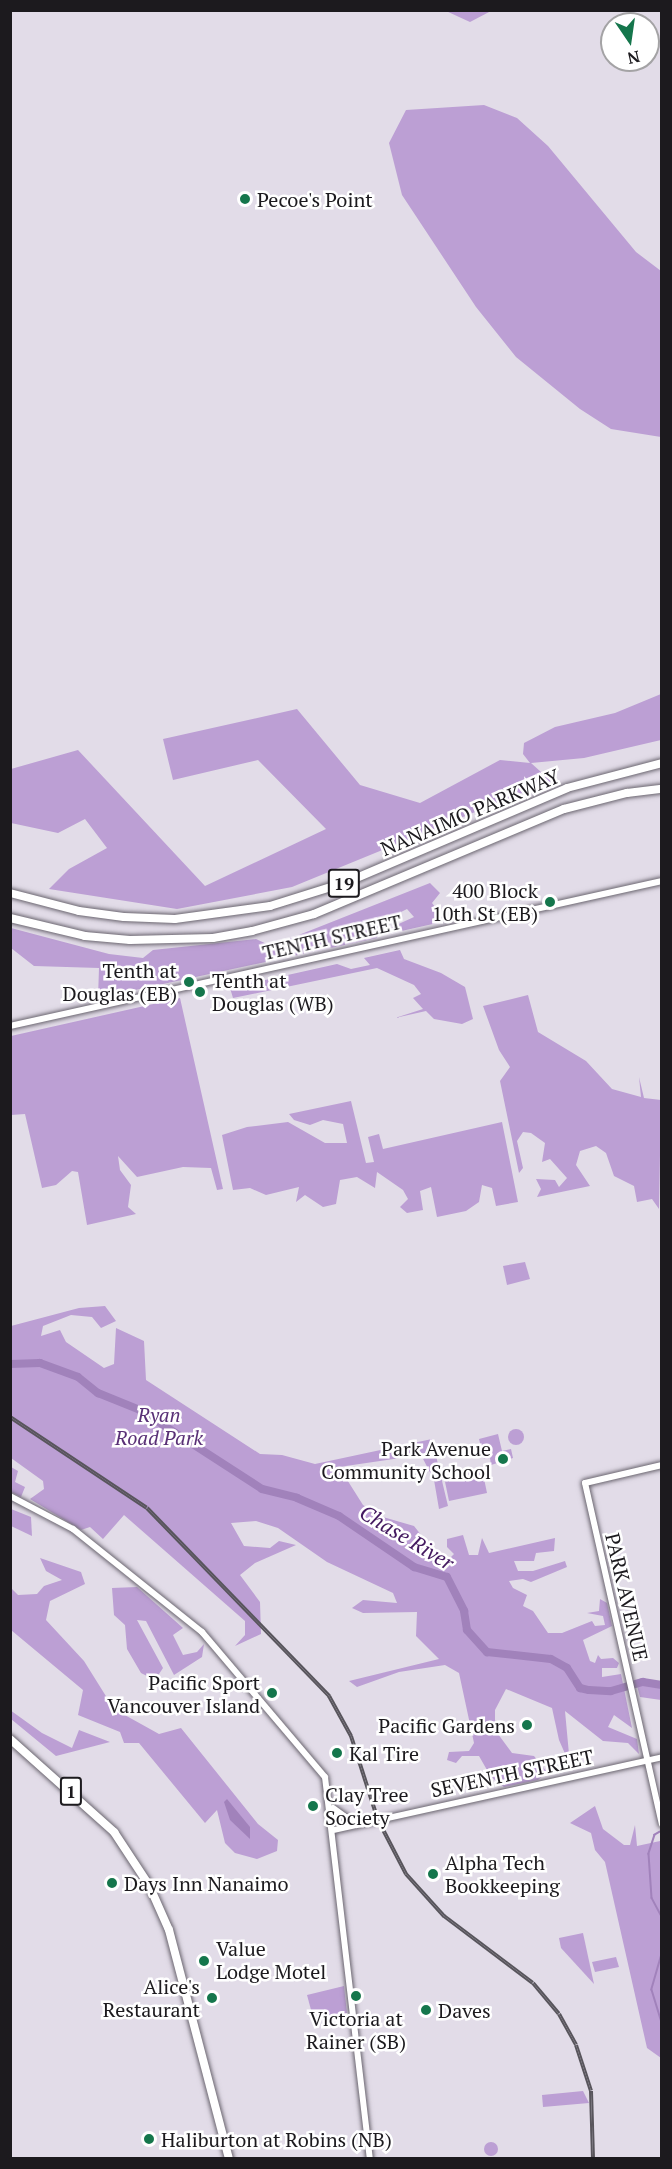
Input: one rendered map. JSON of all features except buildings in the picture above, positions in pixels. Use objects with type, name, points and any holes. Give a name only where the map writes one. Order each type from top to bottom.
[{"type":"highway","name":"NANAIMO PARKWAY","points":[[10,893],[79,911],[124,917],[175,918],[270,906],[346,882],[567,788],[662,763]]},
{"type":"highway","name":"NANAIMO PARKWAY","points":[[10,918],[85,936],[130,940],[213,938],[252,931],[314,914],[564,809],[627,793],[662,789]]},
{"type":"highway","name":"1","points":[[10,1739],[114,1832],[149,1885],[169,1930],[230,2158]]},
{"type":"street","name":"TENTH STREET","points":[[10,1026],[662,881]]},
{"type":"street","name":"PARK AVENUE","points":[[662,1465],[585,1483],[662,1824]]},
{"type":"street","points":[[10,1496],[73,1529],[202,1632],[314,1761],[325,1777],[334,1830],[370,2158]]},
{"type":"street","name":"SEVENTH STREET","points":[[334,1830],[662,1757]]},
{"type":"street","points":[[331,1805],[336,1813],[357,1825]]},
{"type":"green space","points":[[446,11],[491,11],[470,22]]},
{"type":"green space","points":[[484,105],[517,118],[548,146],[636,252],[661,271],[661,437],[611,429],[580,409],[516,357],[476,307],[402,195],[389,143],[406,110]]},
{"type":"green space","points":[[661,694],[661,740],[584,758],[531,763],[551,781],[292,887],[177,909],[49,889],[69,869],[107,848],[85,819],[58,833],[11,823],[11,769],[78,750],[205,886],[326,829],[258,760],[173,780],[163,739],[297,709],[360,785],[420,803],[500,760],[530,763],[523,754],[524,743],[555,727],[615,713]]},
{"type":"green space","points":[[430,883],[440,893],[432,903],[446,921],[388,934],[392,927],[414,917],[407,909],[381,922],[377,938],[98,998],[99,968],[34,966],[11,948],[11,928],[109,954],[143,958],[153,950],[256,939],[271,946]]},
{"type":"green space","points":[[400,950],[404,959],[441,973],[465,987],[473,1019],[462,1024],[434,1019],[426,1011],[395,1018],[423,1009],[413,998],[421,994],[414,985],[377,968],[233,998],[230,988],[337,964],[351,969],[370,965],[364,958]]},
{"type":"green space","points":[[528,995],[538,1032],[586,1061],[612,1089],[641,1097],[639,1077],[644,1098],[661,1100],[659,1209],[652,1199],[637,1202],[634,1186],[614,1176],[606,1153],[596,1146],[580,1151],[576,1165],[590,1186],[537,1197],[541,1189],[536,1179],[555,1180],[559,1187],[567,1178],[550,1159],[542,1162],[545,1143],[531,1133],[523,1132],[517,1141],[523,1168],[519,1173],[500,1081],[510,1067],[499,1050],[483,1006]]},
{"type":"green space","points":[[180,998],[223,1189],[217,1190],[211,1168],[183,1167],[137,1177],[118,1156],[120,1170],[131,1185],[128,1207],[136,1214],[87,1225],[78,1172],[72,1171],[56,1185],[42,1188],[25,1114],[11,1115],[11,1036]]},
{"type":"green space","points":[[351,1101],[366,1163],[374,1162],[368,1137],[379,1134],[383,1149],[502,1122],[518,1202],[496,1206],[492,1188],[482,1185],[479,1202],[466,1211],[437,1217],[431,1187],[420,1191],[423,1210],[407,1213],[400,1207],[408,1199],[403,1190],[377,1172],[375,1188],[357,1177],[340,1180],[336,1204],[323,1207],[305,1195],[296,1202],[299,1187],[266,1195],[250,1188],[233,1190],[222,1135],[247,1127],[288,1122],[325,1143],[347,1143],[343,1124],[323,1120],[310,1125],[294,1120],[289,1114]]},
{"type":"green space","points":[[525,1262],[530,1279],[507,1285],[503,1266]]},
{"type":"green space","name":"Ryan Road Park","points":[[105,1306],[116,1321],[101,1328],[92,1317],[71,1315],[43,1326],[41,1336],[60,1330],[66,1342],[104,1368],[114,1364],[116,1328],[144,1341],[146,1380],[260,1454],[282,1455],[315,1464],[432,1439],[448,1506],[439,1509],[434,1480],[421,1455],[339,1467],[363,1505],[383,1517],[414,1526],[437,1555],[450,1558],[454,1554],[447,1547],[447,1539],[463,1535],[469,1555],[478,1555],[482,1538],[489,1553],[555,1538],[554,1551],[536,1553],[534,1561],[514,1561],[518,1571],[533,1571],[565,1561],[567,1567],[531,1582],[523,1579],[509,1581],[513,1588],[527,1595],[523,1606],[533,1611],[548,1633],[562,1633],[592,1621],[595,1626],[605,1625],[603,1616],[587,1613],[599,1611],[600,1599],[607,1603],[612,1626],[583,1640],[590,1661],[595,1663],[598,1655],[601,1659],[613,1658],[619,1663],[617,1668],[602,1668],[602,1677],[621,1674],[632,1728],[614,1715],[608,1727],[637,1739],[639,1754],[628,1743],[603,1741],[565,1711],[570,1765],[559,1740],[552,1708],[506,1689],[495,1710],[495,1730],[512,1753],[534,1756],[547,1772],[538,1780],[504,1787],[491,1777],[479,1756],[462,1756],[456,1763],[447,1760],[449,1752],[469,1751],[474,1743],[459,1673],[445,1665],[399,1672],[357,1687],[349,1681],[439,1659],[416,1636],[417,1612],[363,1613],[352,1608],[363,1600],[397,1603],[393,1593],[327,1562],[278,1528],[256,1521],[231,1523],[244,1546],[270,1548],[279,1541],[296,1545],[255,1563],[240,1575],[260,1602],[261,1634],[235,1646],[245,1635],[245,1621],[124,1515],[103,1539],[90,1527],[81,1530],[30,1499],[44,1489],[43,1481],[11,1458],[11,1326],[79,1308]]},
{"type":"green space","points":[[516,1429],[522,1431],[524,1437],[522,1443],[516,1445],[510,1443],[508,1437],[510,1431]]},
{"type":"green space","points":[[498,1434],[502,1451],[511,1449],[513,1458],[491,1465],[490,1458],[484,1459],[479,1439]]},
{"type":"green space","points":[[11,1467],[18,1471],[15,1482],[25,1487],[21,1497],[11,1492]]},
{"type":"green space","points":[[482,1469],[487,1493],[449,1501],[444,1477]]},
{"type":"green space","points":[[11,1509],[31,1517],[32,1536],[11,1526]]},
{"type":"green space","points":[[40,1558],[81,1572],[85,1584],[50,1601],[46,1620],[84,1661],[114,1709],[159,1734],[181,1728],[258,1824],[278,1840],[277,1851],[257,1859],[235,1853],[225,1843],[217,1810],[205,1823],[139,1743],[124,1743],[120,1732],[78,1715],[83,1690],[11,1630],[10,1587],[18,1595],[37,1594],[44,1586],[62,1580],[46,1571]]},
{"type":"green space","points":[[137,1587],[183,1628],[173,1635],[183,1655],[197,1652],[204,1644],[202,1657],[174,1675],[146,1621],[137,1620],[163,1668],[155,1680],[141,1673],[127,1649],[125,1625],[114,1615],[112,1588]]},
{"type":"green space","points":[[661,1681],[661,1700],[640,1697],[637,1686]]},
{"type":"green space","points":[[10,1710],[42,1733],[72,1748],[79,1730],[110,1742],[56,1756],[11,1719]]},
{"type":"green space","points":[[595,1806],[603,1829],[624,1845],[630,1845],[635,1825],[637,1846],[660,1841],[661,2058],[647,2048],[605,1862],[595,1850],[591,1833],[570,1823]]},
{"type":"green space","points":[[583,1933],[594,1984],[561,1948],[559,1938]]},
{"type":"green space","points":[[616,1957],[619,1967],[595,1972],[592,1962]]},
{"type":"green space","points":[[344,1986],[347,2013],[314,2021],[307,1995]]},
{"type":"green space","points":[[583,2091],[589,2103],[543,2107],[542,2095]]},
{"type":"green space","points":[[488,2142],[494,2142],[498,2149],[494,2156],[488,2156],[484,2152],[484,2146]]},
{"type":"shaded area","points":[[227,1799],[250,1827],[250,1839],[230,1820],[224,1802]]},
{"type":"waterway","name":"Chase River","points":[[10,1364],[40,1363],[78,1377],[98,1393],[140,1410],[262,1489],[297,1498],[339,1516],[414,1567],[447,1577],[464,1611],[467,1630],[487,1652],[551,1659],[567,1668],[580,1688],[589,1690],[611,1691],[643,1682],[662,1685]]},
{"type":"waterway","points":[[660,1832],[655,1835],[649,1854],[652,1898],[662,1917]]},
{"type":"waterway","points":[[662,1954],[652,1990],[662,2022]]},
{"type":"railway","points":[[10,1417],[147,1508],[329,1696],[351,1736],[378,1820],[406,1874],[444,1916],[533,1983],[559,2014],[576,2045],[591,2091],[593,2158]]},
{"type":"place","name":"Pecoe's Point","points":[[245,199]]},
{"type":"place","name":"400 Block 10th St (EB)","points":[[550,902]]},
{"type":"place","name":"Tenth at Douglas (EB)","points":[[189,982]]},
{"type":"place","name":"Tenth at Douglas (WB)","points":[[200,992]]},
{"type":"place","name":"Park Avenue Community School","points":[[503,1459]]},
{"type":"place","name":"Pacific Sport Vancouver Island","points":[[272,1693]]},
{"type":"place","name":"Pacific Gardens","points":[[527,1725]]},
{"type":"place","name":"Kal Tire","points":[[337,1753]]},
{"type":"place","name":"Clay Tree Society","points":[[313,1806]]},
{"type":"place","name":"Alpha Tech Bookkeeping","points":[[433,1874]]},
{"type":"place","name":"Days Inn Nanaimo","points":[[112,1883]]},
{"type":"place","name":"Value Lodge Motel","points":[[204,1961]]},
{"type":"place","name":"Victoria at Rainer (SB)","points":[[356,1996]]},
{"type":"place","name":"Alice's Restaurant","points":[[212,1998]]},
{"type":"place","name":"Daves","points":[[426,2010]]},
{"type":"place","name":"Haliburton at Robins (NB)","points":[[149,2139]]}]
